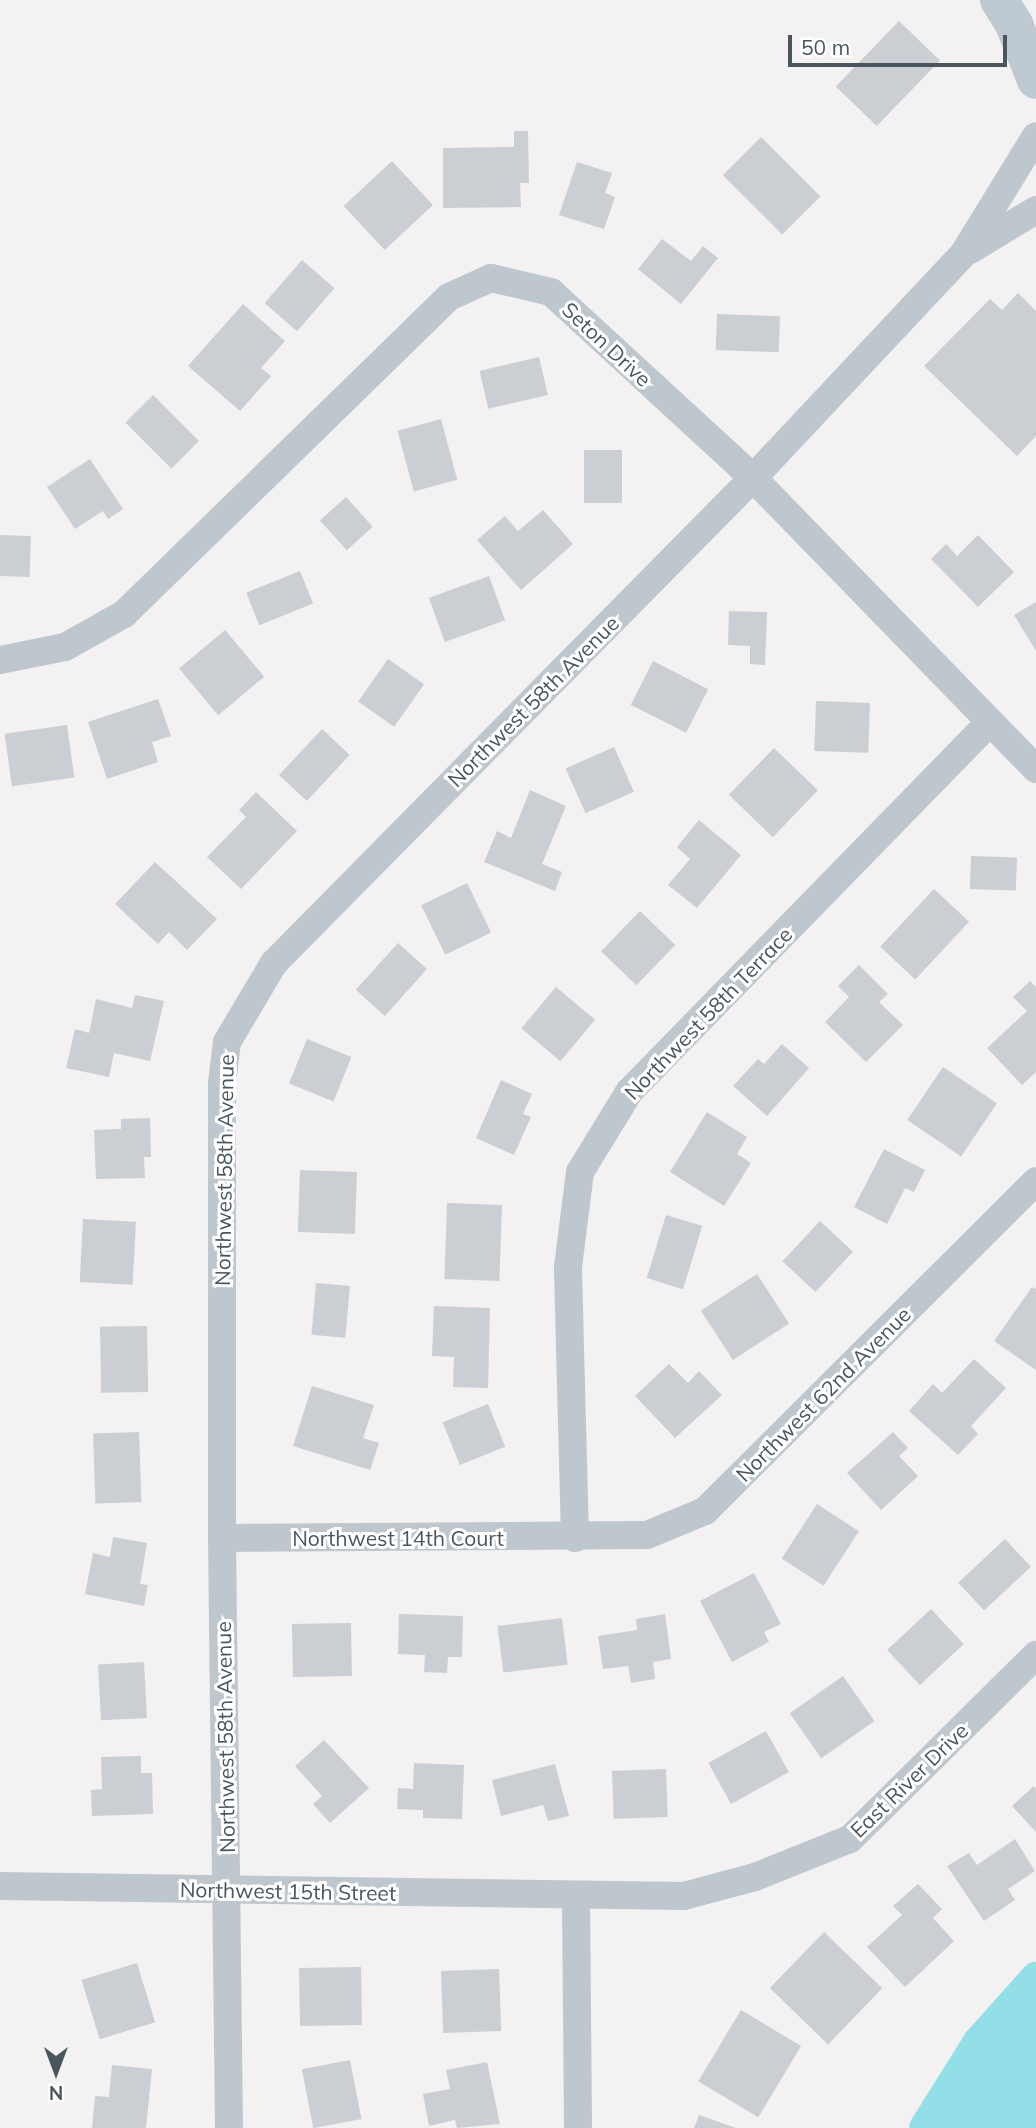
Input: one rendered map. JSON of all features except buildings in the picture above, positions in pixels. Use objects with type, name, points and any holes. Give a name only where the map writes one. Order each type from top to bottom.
[{"type":"street","points":[[999,0],[1014,24],[1036,80]]},
{"type":"street","name":"Northwest 58th Avenue","points":[[229,2128],[222,1538],[222,1083],[227,1042],[274,963],[753,478],[964,253],[1036,136]]},
{"type":"street","name":"Northwest 58th Avenue","points":[[964,253],[1036,210]]},
{"type":"street","name":"Seton Drive","points":[[0,660],[65,647],[124,614],[449,297],[491,278],[551,292],[753,478],[1036,769]]},
{"type":"street","name":"Northwest 58th Terrace","points":[[575,1538],[568,1267],[580,1172],[629,1092],[989,723]]},
{"type":"street","name":"Northwest 62nd Avenue","points":[[575,1538],[647,1535],[705,1511],[1036,1181]]},
{"type":"street","name":"Northwest 14th Court","points":[[222,1538],[575,1538]]},
{"type":"street","name":"East River Drive","points":[[576,1897],[684,1896],[755,1877],[850,1839],[1036,1655]]},
{"type":"street","name":"Northwest 15th Street","points":[[0,1886],[576,1897]]},
{"type":"street","points":[[576,1897],[578,2128]]},
{"type":"water","points":[[1036,1978],[1036,2128],[925,2128],[979,2042]]},
{"type":"waterway","points":[[925,2128],[979,2042],[1036,1978]]}]
